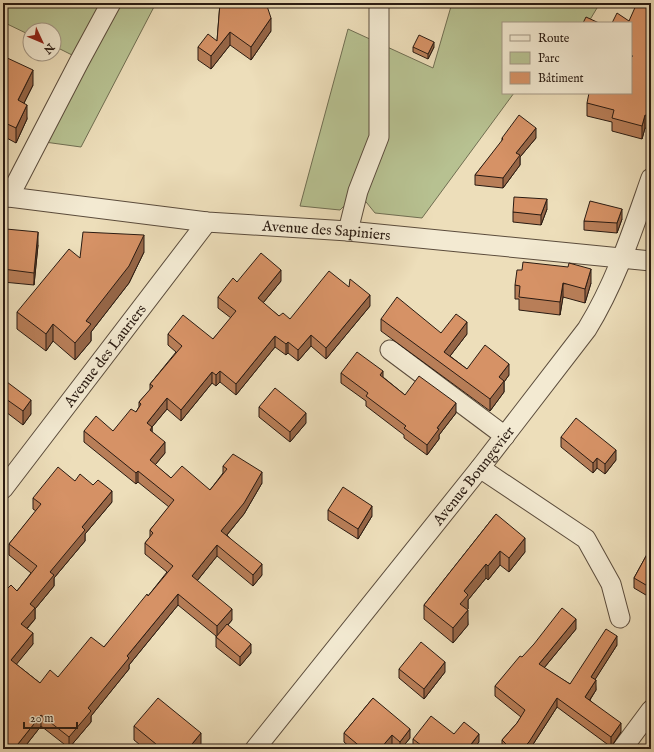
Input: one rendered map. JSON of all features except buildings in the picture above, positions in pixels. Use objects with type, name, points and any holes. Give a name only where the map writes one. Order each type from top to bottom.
[{"type":"street","points":[[6,195],[111,3]]},
{"type":"street","points":[[348,231],[358,191],[379,138],[379,3]]},
{"type":"street","name":"Avenue Boungevier","points":[[255,749],[480,468],[587,329],[600,308],[622,258],[651,178]]},
{"type":"street","name":"Avenue des Sapiniers","points":[[6,195],[207,222],[348,231],[651,260]]},
{"type":"street","name":"Avenue des Lauriers","points":[[3,490],[207,222]]},
{"type":"street","points":[[390,350],[505,436]]},
{"type":"street","points":[[480,468],[586,539],[611,584],[620,618]]},
{"type":"street","points":[[622,749],[651,710]]},
{"type":"green space","points":[[3,3],[156,3],[81,147],[30,140],[74,56],[62,50],[62,22],[22,22],[22,31],[3,22]]},
{"type":"green space","points":[[452,3],[600,3],[589,22],[502,22],[502,94],[513,94],[422,218],[375,213],[358,192],[340,210],[300,206],[348,29],[433,68]]}]
